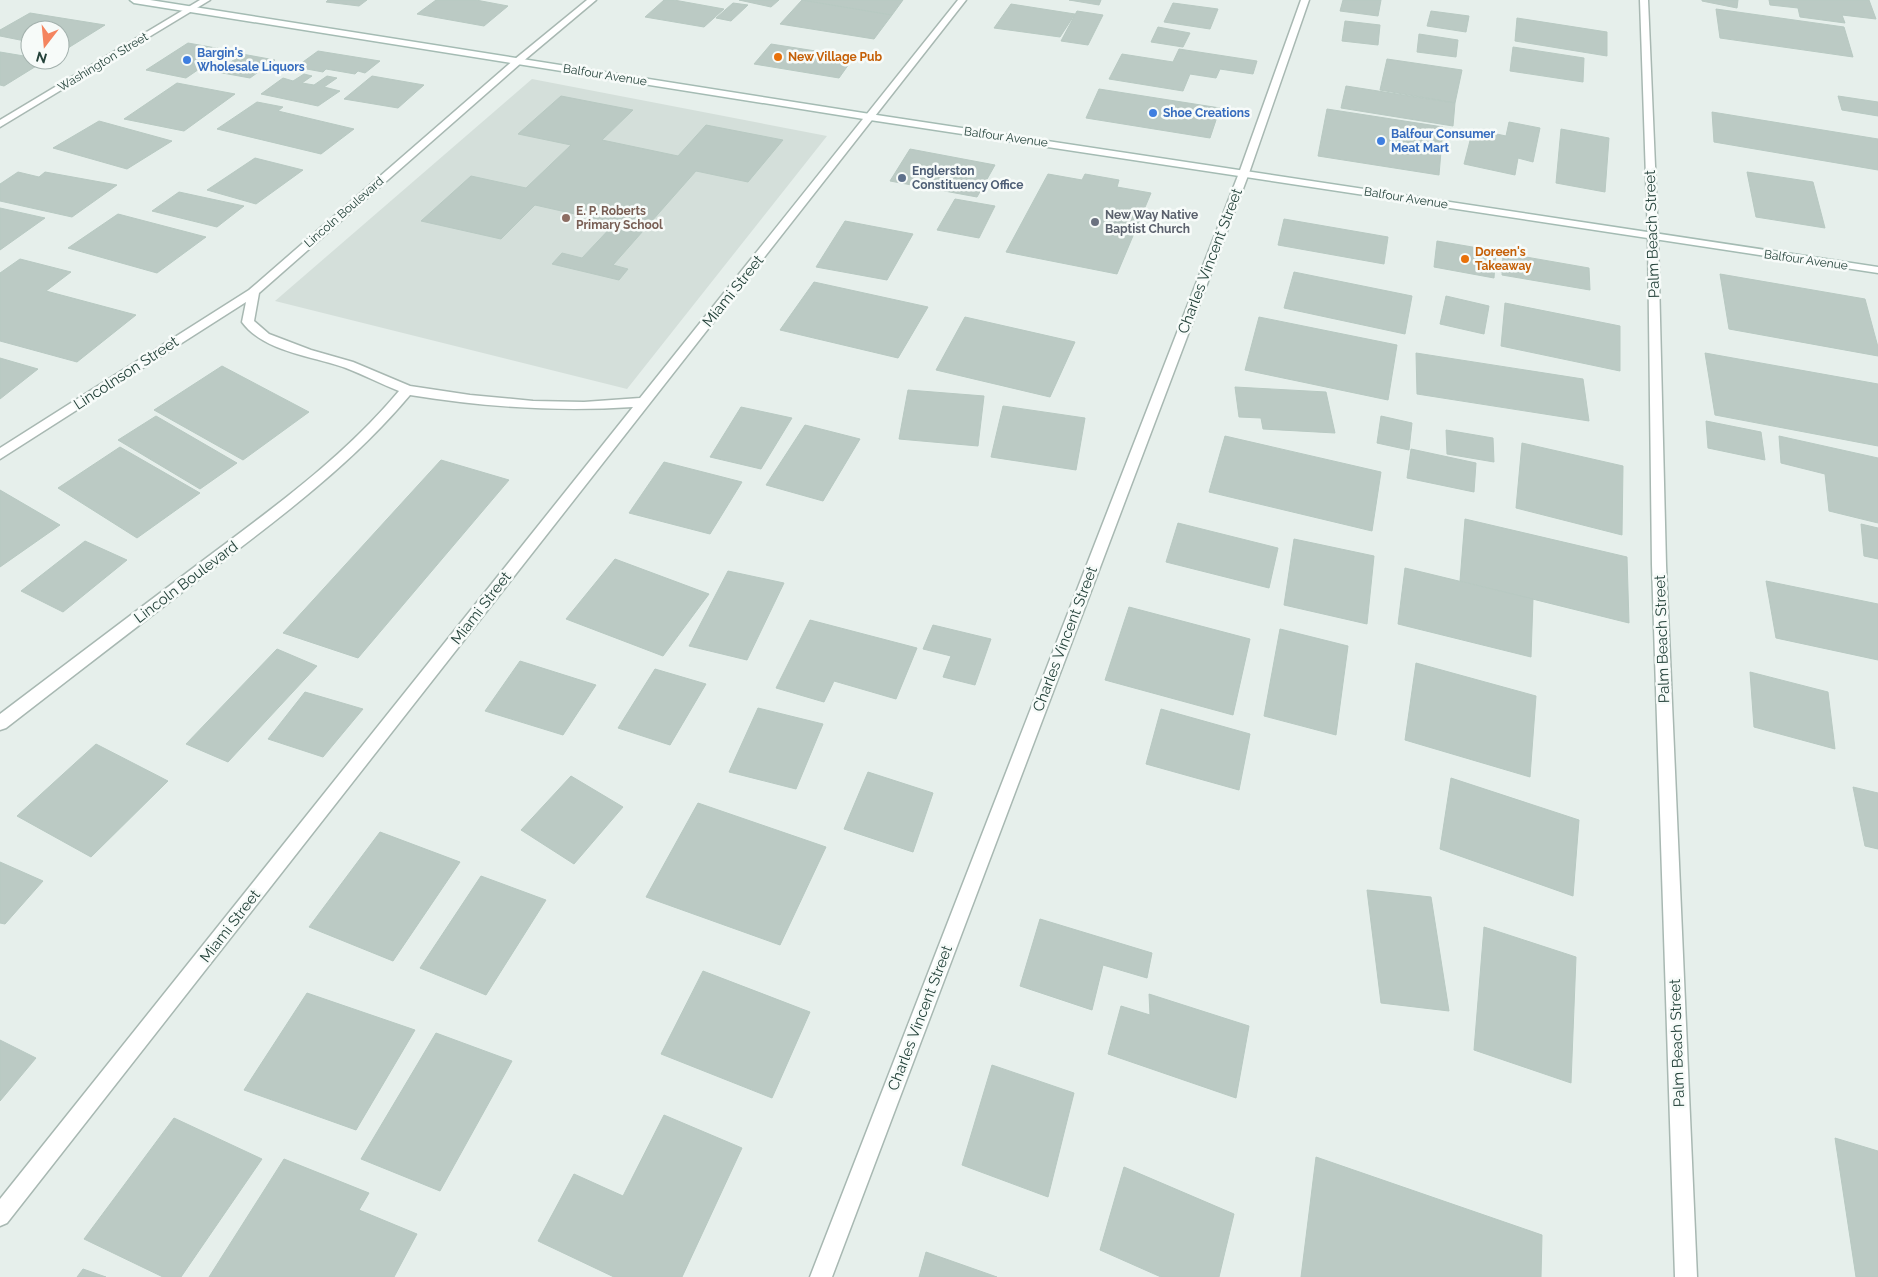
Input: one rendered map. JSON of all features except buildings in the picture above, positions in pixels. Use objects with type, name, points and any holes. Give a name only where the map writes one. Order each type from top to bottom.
[{"type":"street","name":"Balfour Avenue","points":[[134,0],[870,117],[1878,270]]},
{"type":"street","name":"Washington Street","points":[[0,124],[206,0]]},
{"type":"street","name":"Lincoln Boulevard","points":[[252,292],[518,61],[592,0]]},
{"type":"street","name":"Miami Street","points":[[0,1216],[962,0]]},
{"type":"street","name":"Charles Vincent Street","points":[[821,1277],[1244,173],[1305,0]]},
{"type":"street","name":"Palm Beach Street","points":[[1644,0],[1653,237],[1660,595],[1686,1277]]},
{"type":"street","points":[[252,292],[248,322],[265,337],[307,353],[349,365],[407,390],[456,399],[500,403],[577,406],[644,402]]},
{"type":"street","name":"Lincolnson Street","points":[[0,454],[252,292]]},
{"type":"street","name":"Lincoln Boulevard","points":[[0,723],[250,533],[355,446],[381,421],[407,390]]},
{"type":"shaded area","name":"E. P. Roberts Primary School","points":[[532,79],[827,136],[627,389],[275,301]]},
{"type":"place","name":"New Village Pub","points":[[778,57]]},
{"type":"place","name":"Bargin's Wholesale Liquors","points":[[187,60]]},
{"type":"place","name":"Shoe Creations","points":[[1153,113]]},
{"type":"place","name":"Balfour Consumer Meat Mart","points":[[1381,141]]},
{"type":"place","name":"Englerston Constituency Office","points":[[902,178]]},
{"type":"place","name":"E. P. Roberts Primary School","points":[[566,218]]},
{"type":"place","name":"New Way Native Baptist Church","points":[[1095,222]]},
{"type":"place","name":"Doreen's Takeaway","points":[[1465,259]]}]
